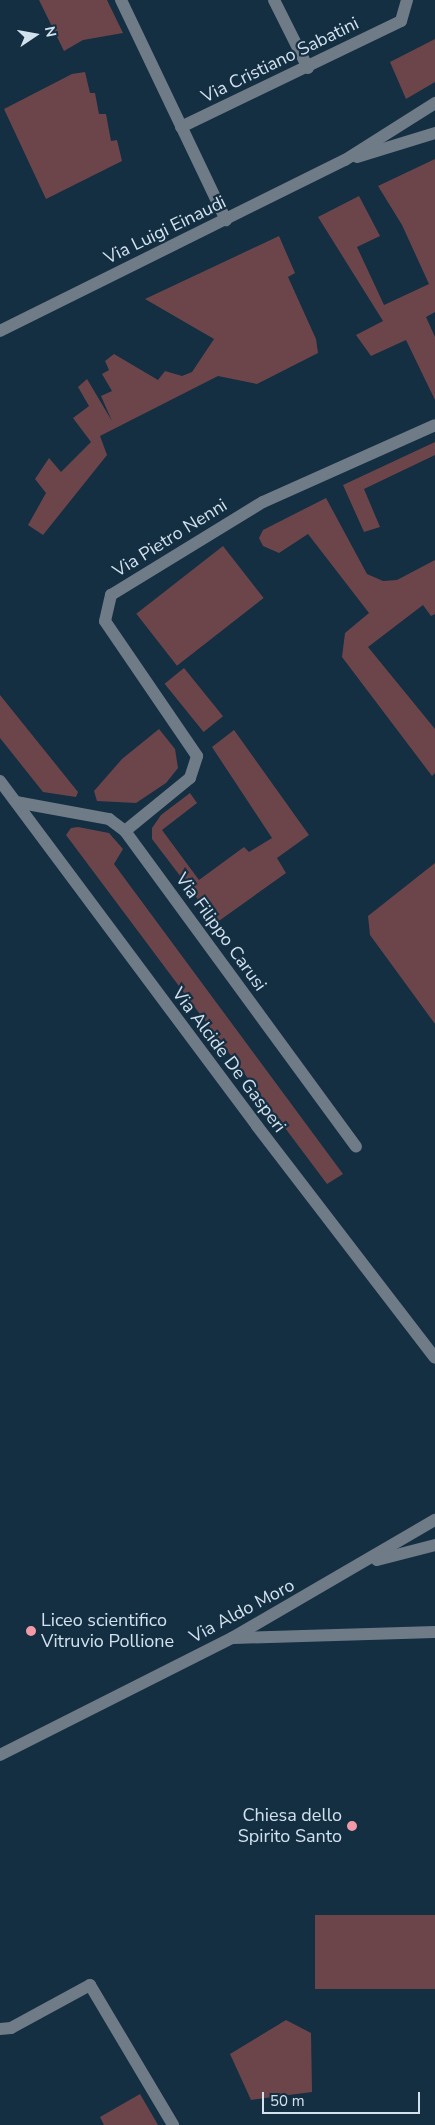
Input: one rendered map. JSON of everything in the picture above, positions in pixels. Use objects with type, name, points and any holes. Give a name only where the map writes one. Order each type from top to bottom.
[{"type":"street","points":[[122,0],[226,220]]},
{"type":"street","points":[[274,0],[308,68]]},
{"type":"street","name":"Via Cristiano Sabatini","points":[[181,127],[308,68],[401,20],[407,0]]},
{"type":"street","name":"Via Luigi Einaudi","points":[[0,331],[345,160],[435,103]]},
{"type":"street","name":"Via Luigi Einaudi","points":[[345,160],[435,133]]},
{"type":"street","name":"Via Pietro Nenni","points":[[125,831],[190,778],[197,756],[105,621],[111,595],[263,502],[435,424]]},
{"type":"street","name":"Via Alcide De Gasperi","points":[[0,781],[234,1096],[435,1358]]},
{"type":"street","name":"Via Filippo Carusi","points":[[16,802],[109,819],[125,831],[356,1147]]},
{"type":"street","name":"Via Aldo Moro","points":[[0,1755],[232,1638],[365,1564],[435,1520]]},
{"type":"street","name":"Via Aldo Moro","points":[[365,1564],[435,1545]]},
{"type":"street","points":[[232,1638],[435,1632]]},
{"type":"street","points":[[0,2029],[11,2028],[90,1985],[173,2125]]},
{"type":"shaded area","points":[[39,0],[107,0],[123,33],[83,40],[64,51]]},
{"type":"shaded area","points":[[435,39],[435,82],[406,99],[390,62]]},
{"type":"shaded area","points":[[85,72],[90,93],[95,93],[99,114],[106,114],[111,141],[117,140],[122,161],[46,199],[4,109],[72,74]]},
{"type":"shaded area","points":[[435,159],[435,312],[426,317],[435,337],[435,400],[406,340],[371,356],[356,335],[383,321],[318,217],[359,196],[380,236],[357,247],[384,305],[429,284],[402,225],[378,186]]},
{"type":"shaded area","points":[[279,236],[295,273],[288,277],[316,339],[318,353],[257,384],[218,376],[100,436],[107,455],[43,535],[28,525],[46,493],[35,479],[49,458],[61,472],[91,442],[73,418],[89,406],[78,387],[87,379],[112,421],[101,396],[112,391],[102,374],[109,370],[105,361],[114,354],[158,380],[165,371],[182,376],[192,372],[214,339],[145,299]]},
{"type":"shaded area","points":[[435,442],[435,455],[364,489],[380,527],[364,532],[343,485]]},
{"type":"shaded area","points":[[326,498],[367,574],[383,581],[397,580],[435,560],[435,614],[431,616],[423,605],[368,647],[435,729],[435,773],[432,776],[342,657],[345,633],[369,613],[308,534],[279,553],[263,546],[259,538],[263,530]]},
{"type":"shaded area","points":[[223,546],[264,598],[177,666],[136,614]]},
{"type":"shaded area","points":[[184,668],[223,716],[204,732],[165,684]]},
{"type":"shaded area","points":[[0,695],[78,792],[76,797],[43,792],[0,738]]},
{"type":"shaded area","points":[[159,729],[175,749],[178,768],[166,783],[136,803],[97,801],[94,791],[122,759]]},
{"type":"shaded area","points":[[234,730],[309,835],[277,858],[286,873],[216,923],[152,839],[152,828],[161,815],[190,793],[197,803],[162,830],[199,880],[244,847],[249,852],[272,838],[212,747]]},
{"type":"shaded area","points":[[78,827],[109,833],[123,849],[114,864],[343,1174],[327,1184],[66,835],[71,828]]},
{"type":"shaded area","points":[[435,863],[435,1024],[370,935],[368,916]]},
{"type":"shaded area","points":[[315,1915],[435,1915],[435,1989],[315,1989]]},
{"type":"shaded area","points":[[286,2020],[311,2033],[312,2092],[251,2100],[230,2054]]},
{"type":"shaded area","points":[[140,2094],[158,2125],[104,2125],[100,2117]]},
{"type":"place","name":"Liceo scientifico Vitruvio Pollione","points":[[31,1631]]},
{"type":"place","name":"Chiesa dello Spirito Santo","points":[[352,1826]]}]
